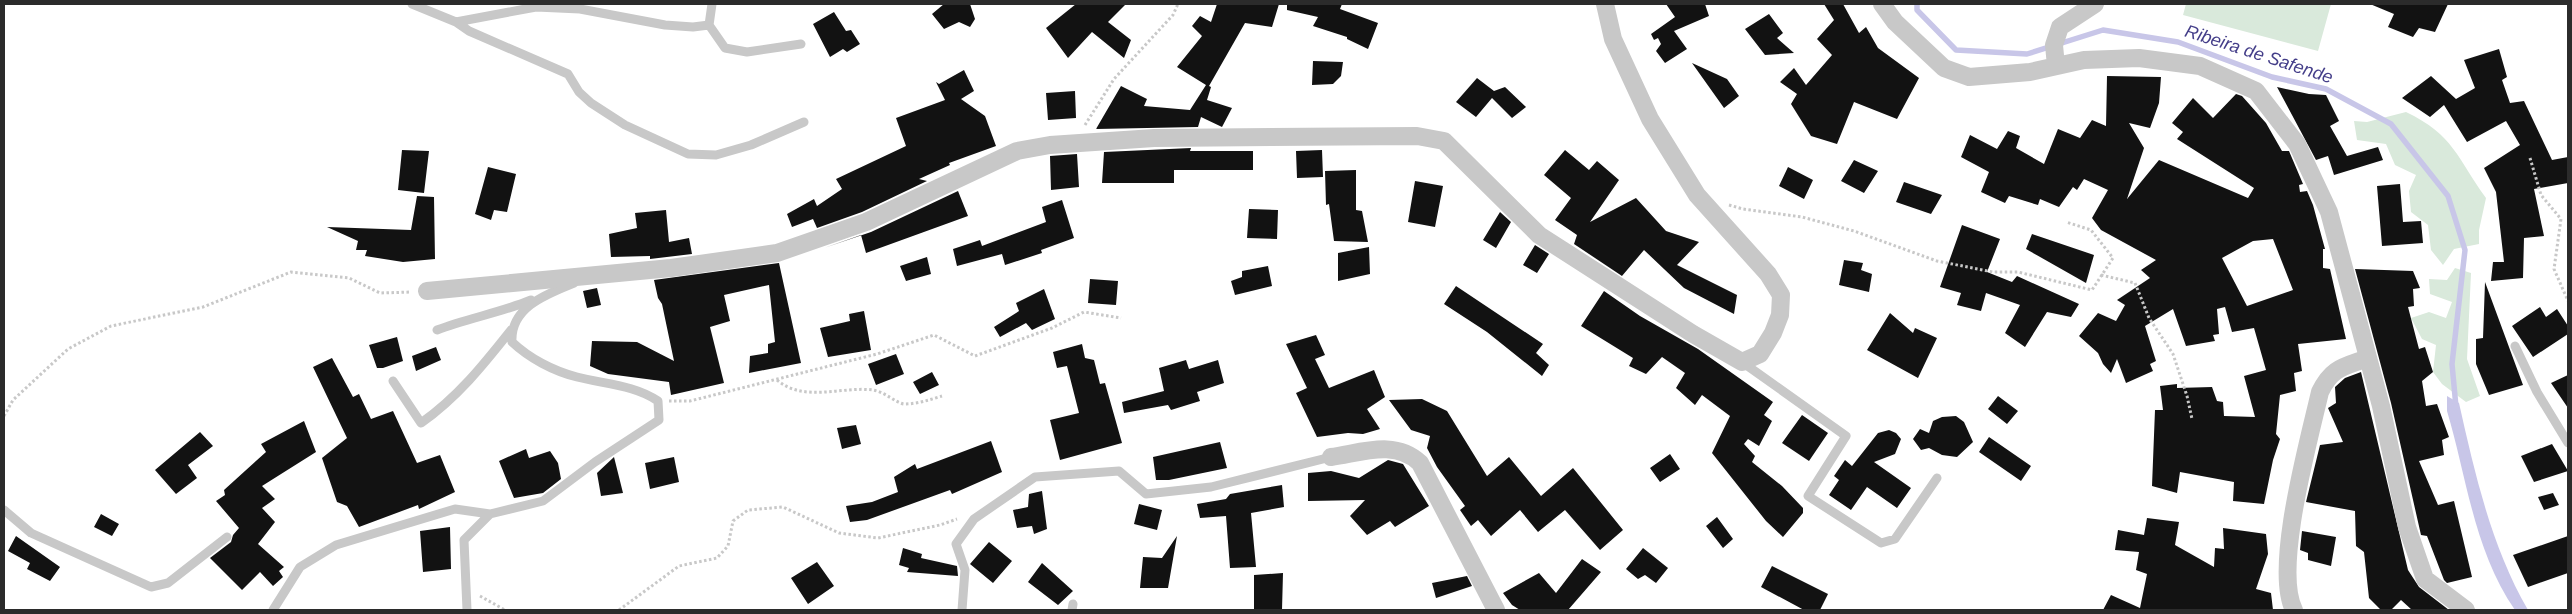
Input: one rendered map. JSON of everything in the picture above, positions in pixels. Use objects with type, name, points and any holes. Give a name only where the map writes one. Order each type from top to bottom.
[{"type":"street","points":[[427,292],[671,268],[776,253],[866,222],[1017,151],[1050,145],[1154,138],[1407,136],[1444,141],[1539,235],[1693,334],[1742,362],[1760,354],[1780,315],[1781,295],[1768,274],[1697,195],[1650,119],[1612,39],[1605,4]]},
{"type":"street","points":[[1882,4],[1895,22],[1944,68],[1969,77],[2030,72],[2084,60],[2138,58],[2200,66],[2256,91],[2297,144],[2329,212],[2368,358],[2407,527],[2425,579],[2466,610]]},
{"type":"street","points":[[2056,66],[2054,45],[2060,27],[2095,4]]},
{"type":"street","points":[[2294,610],[2288,599],[2287,574],[2294,508],[2320,392],[2326,379],[2334,370],[2368,358]]},
{"type":"street","points":[[1330,457],[1393,448],[1410,454],[1420,463],[1464,552],[1496,610]]},
{"type":"lane","points":[[412,4],[456,22],[468,31],[568,74],[579,92],[591,103],[626,125],[688,154],[716,155],[750,146],[804,122]]},
{"type":"lane","points":[[712,4],[709,25],[725,48],[747,52],[801,44]]},
{"type":"lane","points":[[456,22],[536,7],[580,9],[665,25],[709,25]]},
{"type":"lane","points":[[436,330],[462,320],[504,311],[594,275]]},
{"type":"lane","points":[[393,381],[421,423],[442,408],[466,386],[528,306],[543,295]]},
{"type":"lane","points":[[274,610],[300,567],[336,545],[456,509],[490,514],[543,501],[595,462],[659,420],[658,401],[644,392],[574,377],[527,356],[512,342],[511,330]]},
{"type":"lane","points":[[2515,346],[2537,392],[2568,443]]},
{"type":"lane","points":[[1742,362],[1846,436],[1808,496],[1881,544],[1895,539],[1937,478]]},
{"type":"lane","points":[[962,610],[965,570],[956,544],[974,519],[1034,477],[1119,471],[1146,494],[1211,488],[1330,457]]},
{"type":"lane","points":[[4,510],[31,533],[151,587],[168,583],[227,537]]},
{"type":"lane","points":[[467,610],[464,540],[490,514]]},
{"type":"path","points":[[1082,143],[1086,121],[1114,78],[1173,15],[1178,4]]},
{"type":"path","points":[[2530,158],[2541,195],[2561,219],[2554,269],[2568,301]]},
{"type":"path","points":[[1725,203],[1743,209],[1802,217],[1854,231],[1937,261],[1992,272],[2018,272],[2092,290],[2113,258],[2091,230],[2066,222]]},
{"type":"path","points":[[4,416],[14,400],[68,349],[111,326],[203,306],[291,272],[349,278],[380,293],[427,292]]},
{"type":"path","points":[[2101,275],[2135,283],[2149,318],[2173,354],[2187,396],[2192,419]]},
{"type":"path","points":[[658,401],[690,401],[878,354],[934,335],[975,356],[1052,328],[1084,312],[1121,318]]},
{"type":"path","points":[[777,379],[787,388],[808,392],[873,390],[888,394],[902,404],[916,404],[942,396]]},
{"type":"path","points":[[619,610],[679,566],[717,558],[728,546],[733,521],[748,510],[783,506],[839,533],[878,538],[940,525],[991,507]]},
{"type":"path","points":[[465,588],[505,610]]},
{"type":"green space","points":[[2186,4],[2331,4],[2318,51],[2183,15]]},
{"type":"green space","points":[[2406,112],[2435,130],[2445,139],[2461,159],[2486,198],[2479,230],[2479,244],[2454,249],[2443,265],[2431,250],[2428,225],[2411,212],[2409,191],[2416,175],[2395,165],[2386,144],[2357,140],[2354,121],[2367,122]]},
{"type":"green space","points":[[2455,268],[2471,273],[2467,359],[2480,396],[2466,402],[2442,384],[2433,372],[2436,345],[2422,339],[2411,318],[2429,312],[2446,318],[2452,302],[2430,294],[2429,279],[2447,280]]},
{"type":"water","points":[[2447,396],[2459,403],[2478,483],[2494,535],[2515,586],[2528,610],[2515,610],[2501,587],[2490,563],[2466,488],[2447,411]]},
{"type":"building","points":[[944,4],[970,4],[975,19],[970,27],[959,22],[944,29],[932,14]]},
{"type":"building","points":[[1076,4],[1126,4],[1108,22],[1131,40],[1124,58],[1092,32],[1068,58],[1046,28]]},
{"type":"building","points":[[1217,4],[1279,4],[1272,27],[1245,23],[1209,86],[1211,87],[1207,100],[1232,108],[1222,127],[1201,117],[1198,127],[1096,129],[1121,86],[1147,99],[1144,106],[1190,110],[1206,85],[1177,67],[1202,36],[1192,26],[1200,16],[1211,22]]},
{"type":"building","points":[[1287,4],[1342,4],[1340,9],[1378,23],[1368,49],[1347,39],[1347,37],[1313,26],[1318,17],[1287,10]]},
{"type":"building","points":[[1666,4],[1705,4],[1709,16],[1674,31],[1687,49],[1665,63],[1656,51],[1661,44],[1658,38],[1654,40],[1651,34],[1675,17]]},
{"type":"building","points":[[1824,4],[1843,4],[1859,33],[1866,27],[1878,48],[1919,78],[1897,119],[1854,102],[1837,144],[1811,136],[1791,104],[1797,94],[1780,82],[1794,68],[1806,85],[1832,55],[1817,39],[1834,20]]},
{"type":"building","points":[[2370,4],[2448,4],[2435,32],[2419,28],[2413,37],[2388,27],[2394,14]]},
{"type":"building","points":[[834,12],[846,31],[851,30],[860,44],[847,52],[843,49],[830,57],[813,24]]},
{"type":"building","points":[[1769,14],[1783,33],[1777,38],[1794,53],[1765,55],[1745,29]]},
{"type":"building","points":[[2499,49],[2507,77],[2502,80],[2510,103],[2524,101],[2552,160],[2568,157],[2568,183],[2534,189],[2544,236],[2524,238],[2523,278],[2491,281],[2493,262],[2504,262],[2496,192],[2484,168],[2520,145],[2506,121],[2467,142],[2444,105],[2430,117],[2402,98],[2431,76],[2456,99],[2475,88],[2464,60]]},
{"type":"building","points":[[1313,61],[1343,62],[1341,76],[1333,84],[1312,85]]},
{"type":"building","points":[[1692,63],[1727,79],[1739,96],[1724,108]]},
{"type":"building","points":[[964,70],[974,91],[961,99],[985,116],[996,146],[949,163],[950,165],[919,179],[927,181],[862,212],[817,228],[813,219],[792,227],[787,214],[814,199],[817,206],[842,189],[836,179],[906,146],[896,118],[945,100],[936,82],[939,84]]},
{"type":"building","points":[[2107,76],[2161,77],[2159,103],[2150,128],[2129,123],[2144,148],[2127,199],[2159,160],[2248,198],[2254,188],[2177,139],[2183,132],[2172,123],[2193,98],[2213,118],[2236,94],[2242,96],[2266,123],[2282,151],[2289,151],[2303,184],[2299,185],[2300,192],[2307,191],[2313,205],[2325,249],[2323,249],[2323,268],[2330,269],[2346,339],[2298,344],[2302,371],[2294,373],[2296,391],[2280,395],[2276,434],[2280,439],[2273,460],[2264,504],[2233,501],[2234,482],[2180,472],[2177,493],[2152,486],[2155,410],[2163,410],[2160,386],[2177,384],[2177,388],[2212,387],[2217,401],[2223,402],[2224,416],[2255,417],[2244,376],[2266,370],[2254,328],[2232,332],[2225,307],[2217,309],[2219,334],[2213,335],[2215,341],[2186,346],[2173,309],[2145,326],[2156,361],[2150,364],[2153,371],[2126,383],[2117,359],[2111,373],[2103,364],[2098,353],[2079,336],[2098,313],[2116,321],[2125,305],[2117,300],[2150,278],[2141,270],[2156,260],[2101,230],[2092,218],[2108,190],[2084,179],[2077,190],[2073,187],[2059,207],[2040,199],[2038,205],[2009,196],[2005,203],[1981,192],[1989,172],[1961,157],[1970,135],[1997,149],[2008,131],[2020,136],[2016,148],[2044,164],[2058,129],[2080,138],[2092,120],[2106,126]],"holes":[[[2273,239],[2293,290],[2247,306],[2222,258],[2253,241]]]},
{"type":"building","points":[[1477,78],[1494,91],[1505,87],[1526,107],[1512,118],[1492,98],[1476,117],[1456,102]]},
{"type":"building","points":[[2277,87],[2309,94],[2326,95],[2339,121],[2330,126],[2347,156],[2378,147],[2383,160],[2334,175],[2328,156],[2316,160]]},
{"type":"building","points":[[1075,91],[1076,118],[1048,120],[1046,93]]},
{"type":"building","points":[[1191,148],[1190,151],[1253,151],[1253,170],[1174,170],[1174,183],[1102,183],[1104,152]]},
{"type":"building","points":[[402,150],[429,151],[424,193],[398,190]]},
{"type":"building","points":[[1322,150],[1323,177],[1297,178],[1296,151]]},
{"type":"building","points":[[1565,150],[1589,170],[1597,161],[1619,180],[1590,222],[1636,198],[1666,231],[1699,242],[1677,265],[1737,295],[1734,314],[1684,288],[1644,250],[1622,276],[1574,244],[1577,235],[1555,220],[1571,198],[1544,175]]},
{"type":"building","points":[[1077,154],[1079,187],[1051,190],[1050,156]]},
{"type":"building","points":[[1854,160],[1878,171],[1864,193],[1841,181]]},
{"type":"building","points":[[488,167],[516,174],[507,212],[494,210],[491,220],[475,214]]},
{"type":"building","points":[[1788,167],[1813,180],[1804,199],[1779,186]]},
{"type":"building","points":[[1356,170],[1356,210],[1362,211],[1368,242],[1334,241],[1329,204],[1326,205],[1325,171]]},
{"type":"building","points":[[1415,181],[1443,186],[1435,227],[1408,222]]},
{"type":"building","points":[[1904,182],[1942,195],[1931,214],[1896,202]]},
{"type":"building","points":[[2400,184],[2403,222],[2421,221],[2423,243],[2382,246],[2377,186]]},
{"type":"building","points":[[958,191],[968,216],[866,253],[861,235]]},
{"type":"building","points":[[417,196],[434,197],[435,259],[403,262],[365,256],[367,250],[356,250],[358,241],[327,227],[411,230]]},
{"type":"building","points":[[1062,200],[1074,238],[1041,250],[1042,253],[1005,265],[1002,254],[957,266],[953,249],[980,240],[982,246],[1046,222],[1042,207]]},
{"type":"building","points":[[1249,209],[1278,210],[1277,239],[1247,238]]},
{"type":"building","points":[[666,210],[669,242],[689,238],[692,254],[650,259],[650,256],[611,257],[609,234],[637,228],[635,213]]},
{"type":"building","points":[[1500,212],[1511,222],[1496,248],[1483,240]]},
{"type":"building","points":[[1962,225],[2000,239],[1987,272],[2012,282],[2017,276],[2079,304],[2071,317],[2047,312],[2025,347],[2005,333],[2020,305],[1986,293],[1981,311],[1957,305],[1961,293],[1940,287]]},
{"type":"building","points":[[2032,234],[2094,255],[2086,283],[2026,249]]},
{"type":"building","points":[[1535,245],[1549,254],[1537,273],[1523,265]]},
{"type":"building","points":[[1369,247],[1370,274],[1338,281],[1338,253]]},
{"type":"building","points":[[927,257],[931,274],[906,281],[900,266]]},
{"type":"building","points":[[1844,260],[1863,263],[1861,270],[1872,274],[1869,292],[1839,285]]},
{"type":"building","points":[[779,263],[801,363],[749,373],[750,356],[768,353],[768,344],[775,342],[769,285],[724,295],[730,321],[710,327],[724,383],[671,395],[669,382],[608,374],[590,366],[592,341],[637,342],[674,361],[662,304],[658,298],[654,280]]},
{"type":"building","points":[[1268,266],[1272,286],[1235,295],[1231,281],[1242,277],[1242,271]]},
{"type":"building","points":[[2355,269],[2413,271],[2420,288],[2413,289],[2414,306],[2408,307],[2419,349],[2425,347],[2433,372],[2422,381],[2426,406],[2437,404],[2449,437],[2442,440],[2444,455],[2419,461],[2438,505],[2454,501],[2472,577],[2447,583],[2444,580],[2427,536],[2421,535],[2391,403]]},
{"type":"building","points":[[1090,279],[1118,281],[1116,305],[1088,303]]},
{"type":"building","points":[[2485,282],[2523,385],[2489,395],[2476,364],[2476,339],[2483,338]]},
{"type":"building","points":[[1456,286],[1543,344],[1536,353],[1549,365],[1542,376],[1487,332],[1444,304]]},
{"type":"building","points":[[597,288],[601,305],[587,308],[583,291]]},
{"type":"building","points":[[1044,289],[1055,319],[1032,330],[1026,323],[1000,337],[994,327],[1019,311],[1016,303]]},
{"type":"building","points":[[1604,291],[1640,316],[1698,349],[1773,402],[1764,415],[1772,421],[1759,446],[1748,439],[1744,444],[1755,456],[1752,462],[1782,486],[1803,508],[1803,513],[1783,537],[1766,521],[1712,453],[1730,416],[1702,395],[1695,405],[1676,388],[1685,373],[1662,357],[1646,374],[1629,366],[1633,358],[1581,326]]},
{"type":"building","points":[[2540,307],[2546,317],[2557,309],[2568,326],[2568,334],[2533,357],[2512,326]]},
{"type":"building","points":[[864,311],[871,350],[828,357],[820,328],[850,321],[849,314]]},
{"type":"building","points":[[1890,313],[1913,333],[1915,328],[1937,338],[1918,378],[1867,350]]},
{"type":"building","points":[[1316,335],[1325,355],[1315,359],[1329,388],[1374,370],[1385,397],[1367,409],[1380,429],[1363,434],[1348,433],[1317,437],[1296,393],[1307,388],[1286,344]]},
{"type":"building","points":[[397,337],[403,361],[383,368],[377,368],[369,345]]},
{"type":"building","points":[[1082,344],[1085,358],[1094,360],[1100,384],[1105,383],[1122,443],[1060,460],[1050,420],[1079,413],[1067,366],[1057,368],[1053,352]]},
{"type":"building","points":[[436,347],[441,360],[416,371],[412,356]]},
{"type":"building","points":[[896,354],[904,374],[876,385],[868,364]]},
{"type":"building","points":[[332,358],[353,397],[359,394],[371,419],[393,411],[417,463],[440,455],[455,492],[419,509],[418,505],[359,527],[347,506],[337,502],[322,458],[347,438],[313,367]]},
{"type":"building","points":[[1186,360],[1189,369],[1218,360],[1224,383],[1197,392],[1200,401],[1171,410],[1168,405],[1124,413],[1122,402],[1164,391],[1159,368]]},
{"type":"building","points":[[932,372],[939,385],[920,394],[913,382]]},
{"type":"building","points":[[2361,372],[2408,570],[2419,587],[2449,610],[2412,610],[2401,600],[2391,610],[2381,610],[2369,598],[2364,552],[2356,546],[2355,511],[2306,502],[2320,445],[2343,442],[2328,408],[2336,403],[2335,387],[2345,378]]},
{"type":"building","points":[[2568,375],[2568,408],[2551,383]]},
{"type":"building","points":[[1998,396],[2018,411],[2007,424],[1988,409]]},
{"type":"building","points":[[1422,399],[1447,411],[1487,476],[1509,457],[1541,496],[1573,468],[1623,530],[1600,550],[1565,510],[1538,532],[1520,510],[1491,536],[1478,520],[1471,526],[1460,510],[1465,506],[1437,467],[1427,448],[1430,436],[1411,430],[1389,400]]},
{"type":"building","points":[[1802,415],[1828,433],[1809,461],[1782,443]]},
{"type":"building","points":[[1956,416],[1964,422],[1973,442],[1957,457],[1942,455],[1929,448],[1921,450],[1913,439],[1920,429],[1929,433],[1933,421],[1942,417]]},
{"type":"building","points":[[304,421],[316,452],[262,486],[275,499],[262,508],[275,522],[258,544],[284,567],[279,571],[283,577],[273,586],[260,572],[242,590],[210,558],[231,542],[233,535],[239,528],[216,501],[225,495],[224,490],[266,452],[261,444]]},
{"type":"building","points":[[856,425],[861,444],[842,449],[837,428]]},
{"type":"building","points":[[1889,430],[1896,433],[1901,439],[1895,454],[1874,462],[1911,488],[1897,508],[1867,487],[1851,510],[1829,495],[1839,480],[1834,476],[1845,460],[1852,466],[1878,433]]},
{"type":"building","points":[[200,432],[213,446],[188,465],[197,478],[176,494],[155,470]]},
{"type":"building","points":[[1989,437],[2031,466],[2021,481],[1979,452]]},
{"type":"building","points":[[991,441],[1002,472],[952,494],[950,490],[867,520],[850,522],[846,506],[872,502],[898,492],[894,477],[915,464],[917,469]]},
{"type":"building","points":[[1220,442],[1227,468],[1169,480],[1156,480],[1153,457]]},
{"type":"building","points":[[2552,444],[2568,471],[2534,482],[2521,456]]},
{"type":"building","points":[[526,449],[529,458],[550,451],[558,463],[561,479],[543,493],[514,498],[499,461]]},
{"type":"building","points":[[1670,454],[1680,469],[1660,482],[1650,468]]},
{"type":"building","points":[[614,457],[623,493],[601,496],[597,473]]},
{"type":"building","points":[[674,457],[679,482],[650,489],[645,463]]},
{"type":"building","points":[[1388,460],[1403,464],[1429,506],[1395,527],[1390,521],[1367,535],[1350,516],[1365,500],[1308,501],[1308,473],[1331,471],[1359,478]]},
{"type":"building","points":[[1282,485],[1284,507],[1251,513],[1256,567],[1230,568],[1226,516],[1200,518],[1197,504],[1226,499],[1230,494]]},
{"type":"building","points":[[1042,491],[1047,529],[1034,534],[1032,526],[1017,528],[1013,510],[1028,507],[1029,494]]},
{"type":"building","points":[[2553,493],[2559,505],[2544,510],[2538,497]]},
{"type":"building","points":[[1139,504],[1162,510],[1157,530],[1134,524]]},
{"type":"building","points":[[101,514],[119,524],[112,536],[94,527]]},
{"type":"building","points":[[1717,517],[1733,539],[1723,548],[1706,526]]},
{"type":"building","points":[[2147,518],[2179,522],[2175,545],[2214,567],[2215,548],[2224,549],[2223,528],[2266,534],[2268,554],[2256,589],[2271,593],[2273,610],[2103,610],[2111,595],[2140,608],[2147,574],[2136,570],[2139,552],[2115,550],[2118,530],[2144,535]]},
{"type":"building","points":[[450,527],[451,569],[423,572],[420,531]]},
{"type":"building","points":[[2302,531],[2336,537],[2331,566],[2308,560],[2308,553],[2300,550]]},
{"type":"building","points":[[16,536],[60,567],[50,581],[27,569],[30,563],[8,551]]},
{"type":"building","points":[[1177,536],[1168,588],[1140,588],[1143,557],[1162,558]]},
{"type":"building","points":[[2568,536],[2568,573],[2528,587],[2513,555]]},
{"type":"building","points":[[989,542],[1012,561],[993,583],[970,564]]},
{"type":"building","points":[[903,548],[922,554],[921,558],[957,566],[958,576],[907,572],[909,568],[899,565]]},
{"type":"building","points":[[1643,548],[1668,568],[1656,583],[1645,575],[1638,579],[1626,569]]},
{"type":"building","points":[[1582,559],[1601,572],[1568,610],[1520,610],[1512,605],[1503,593],[1539,573],[1556,593]]},
{"type":"building","points":[[817,562],[834,586],[808,604],[791,578]]},
{"type":"building","points":[[1042,563],[1073,591],[1058,605],[1028,582]]},
{"type":"building","points":[[1772,566],[1828,594],[1820,610],[1804,610],[1761,587]]},
{"type":"building","points":[[1283,573],[1282,610],[1254,610],[1254,575]]},
{"type":"building","points":[[1467,576],[1472,586],[1436,598],[1432,583]]},
{"type":"waterway","name":"Ribeira de Safende","points":[[1917,4],[1917,10],[1956,50],[2027,54],[2103,30],[2178,42],[2272,77],[2326,89],[2391,124],[2448,196],[2465,250],[2452,364],[2456,407]]}]
